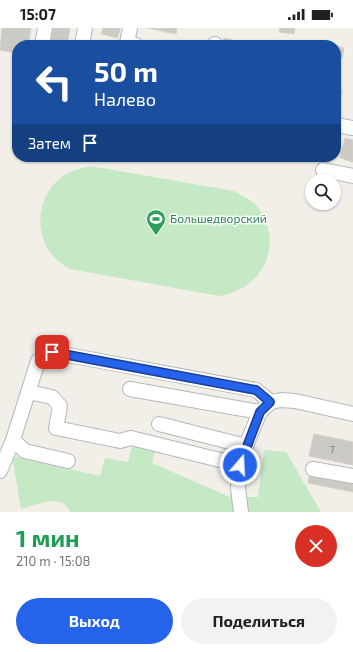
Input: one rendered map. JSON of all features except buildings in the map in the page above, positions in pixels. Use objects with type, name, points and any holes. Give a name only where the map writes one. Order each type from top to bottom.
[{"type":"street","points":[[43,40],[45,28]]},
{"type":"street","points":[[83,40],[85,28]]},
{"type":"street","points":[[128,40],[130,28]]},
{"type":"street","points":[[341,126],[353,128]]},
{"type":"street","points":[[323,170],[353,176]]},
{"type":"street","points":[[0,471],[13,440],[38,361],[52,352],[256,390],[265,407]]},
{"type":"street","points":[[130,389],[265,407],[281,400],[295,401],[353,414]]},
{"type":"street","points":[[28,392],[52,397],[60,406],[56,428],[120,441],[131,438],[240,465]]},
{"type":"street","points":[[241,512],[238,488],[240,465],[246,446],[265,407]]},
{"type":"street","points":[[159,424],[246,446]]},
{"type":"street","points":[[13,440],[25,451],[68,461]]},
{"type":"street","points":[[313,469],[353,476]]},
{"type":"green space","name":"Большедворский","points":[[90,166],[234,191],[250,200],[255,204],[264,218],[269,233],[269,248],[266,261],[259,274],[248,284],[235,292],[219,296],[70,269],[66,267],[55,258],[43,238],[41,215],[43,204],[54,184],[63,176],[73,171]]},
{"type":"green space","points":[[132,446],[156,447],[152,463],[230,497],[258,497],[264,450],[286,452],[321,512],[70,512],[66,506],[55,501],[41,503],[21,509],[12,456],[100,476],[105,458],[128,462]]},
{"type":"place","name":"Большедворский","points":[[156,236]]},
{"type":"route","points":[[52,352],[256,390],[270,402],[260,412],[240,460],[240,465]]}]
